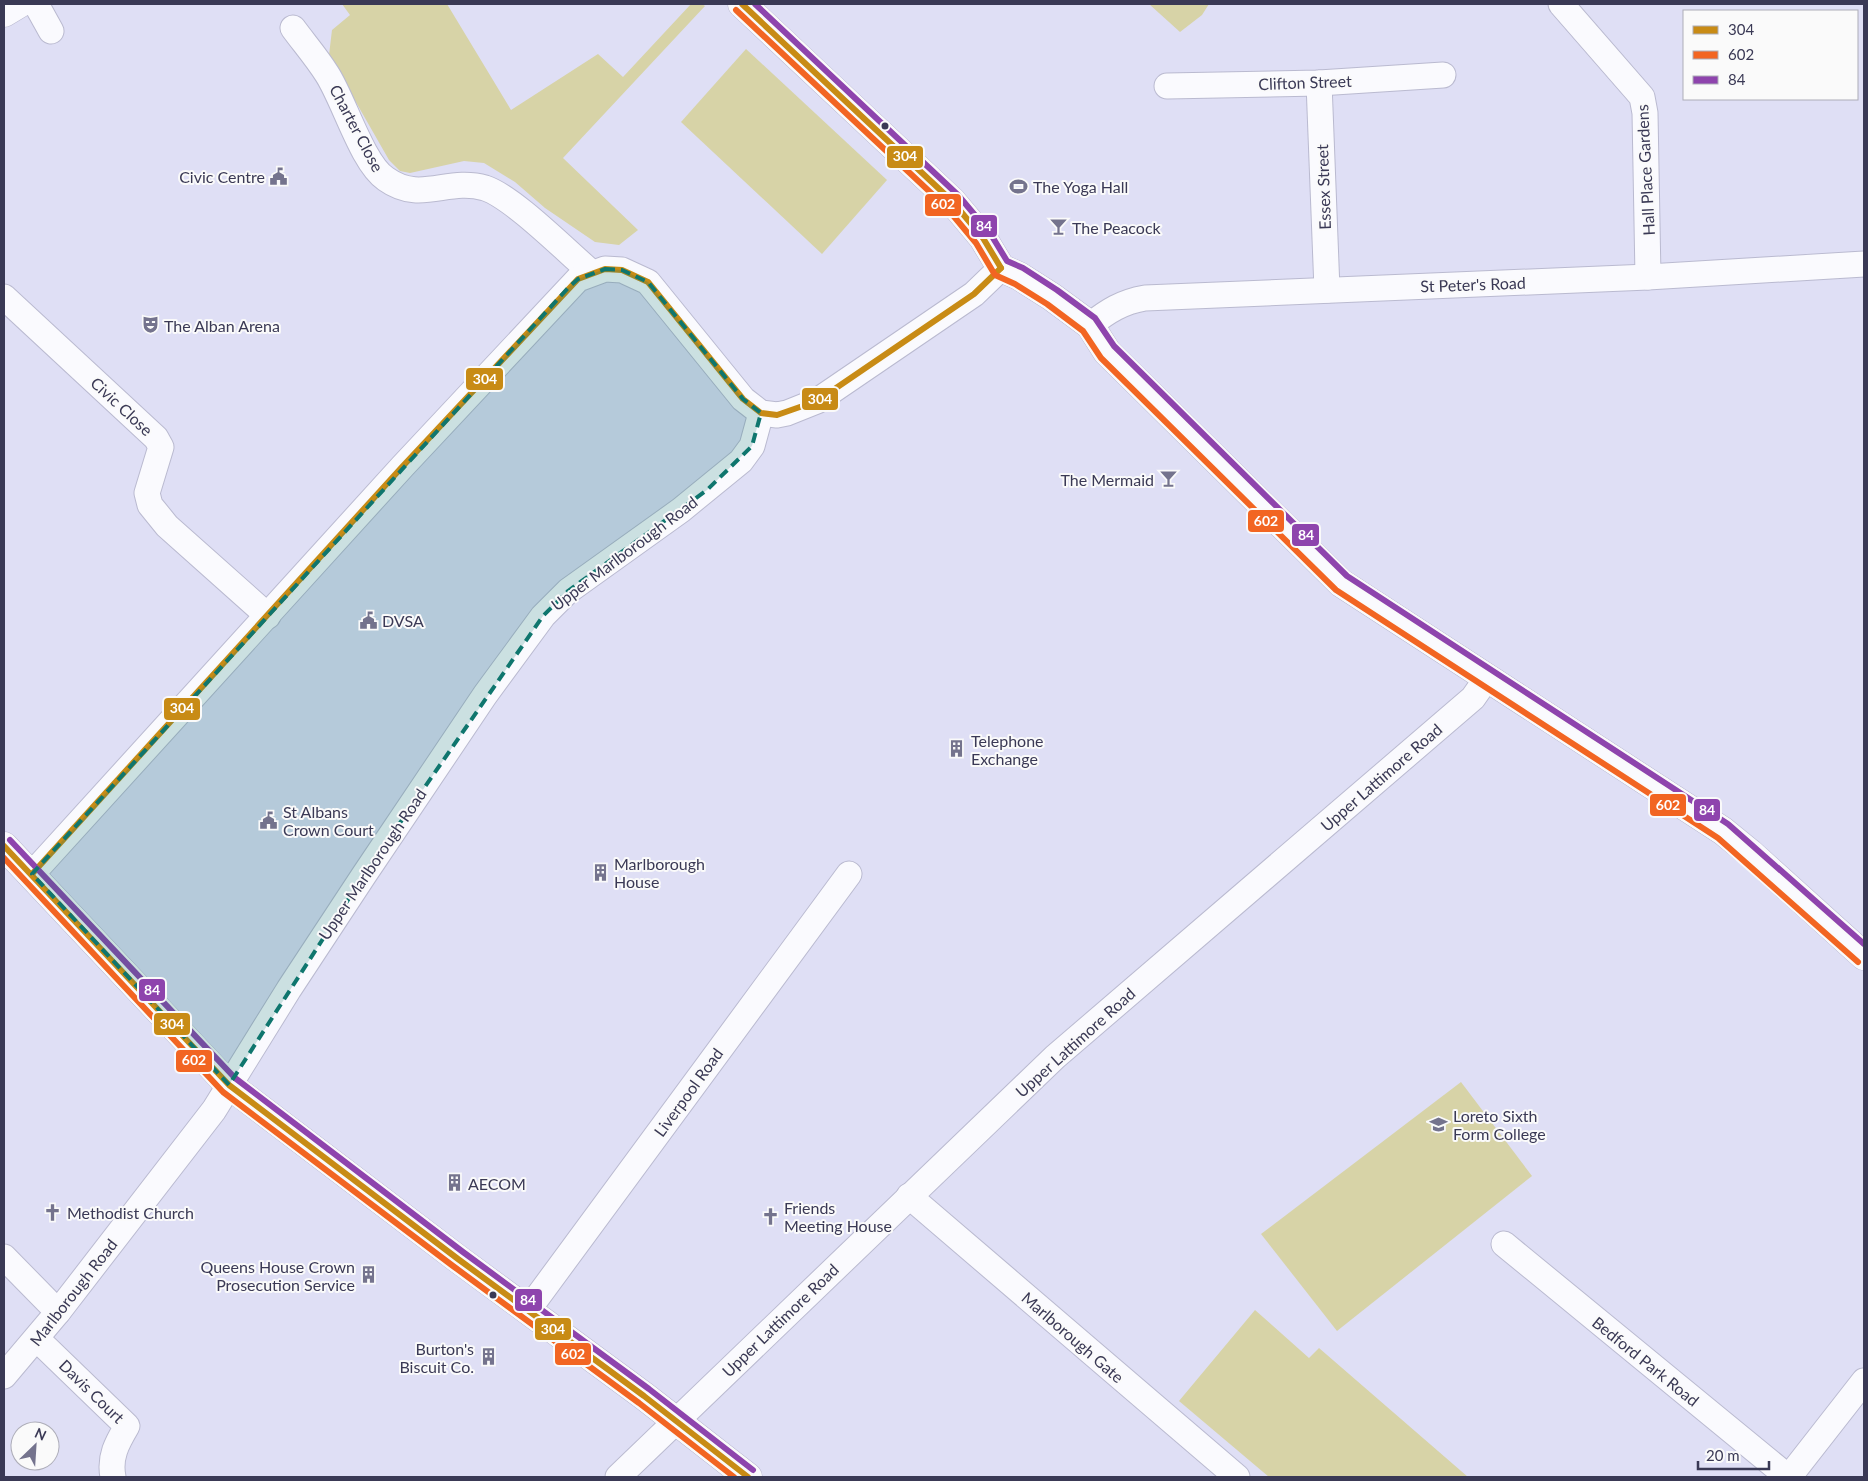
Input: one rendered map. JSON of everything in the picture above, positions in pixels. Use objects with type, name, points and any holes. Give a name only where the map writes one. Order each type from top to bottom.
[{"type":"main road","points":[[4,13],[18,4]]},
{"type":"main road","points":[[742,4],[952,202],[983,238],[1000,268],[1020,276],[1090,325],[1107,352],[1341,583],[1723,831],[1864,956]]},
{"type":"main road","points":[[4,846],[229,1085],[748,1477]]},
{"type":"street","points":[[36,4],[51,31]]},
{"type":"street","name":"Hall Place Gardens","points":[[1561,4],[1642,97],[1645,113],[1648,277]]},
{"type":"street","name":"Charter Close","points":[[293,28],[328,74],[369,159],[384,178],[404,190],[413,192],[442,186],[471,186],[501,195],[592,273]]},
{"type":"street","name":"Clifton Street","points":[[1167,86],[1319,83],[1443,75]]},
{"type":"street","name":"Essex Street","points":[[1319,83],[1327,290]]},
{"type":"street","name":"St Peter's Road","points":[[1090,325],[1111,309],[1127,302],[1145,298],[1648,277],[1864,264]]},
{"type":"street","points":[[32,874],[192,696],[268,616],[526,332],[578,279],[605,269],[622,270],[648,282],[743,399],[761,413],[787,414],[817,401],[974,294],[1000,268]]},
{"type":"street","name":"Civic Close","points":[[4,297],[156,438],[161,447],[147,493],[150,505],[167,526],[268,616]]},
{"type":"street","name":"Upper Marlborough Road","points":[[229,1085],[364,875],[485,695],[543,616],[568,592],[681,510],[742,460],[752,446],[761,413]]},
{"type":"street","name":"Upper Lattimore Road","points":[[618,1477],[1055,1057],[1473,698],[1487,678]]},
{"type":"street","name":"Liverpool Road","points":[[528,1310],[849,874]]},
{"type":"street","name":"Marlborough Road","points":[[4,1376],[37,1339],[205,1122],[229,1085]]},
{"type":"street","name":"Marlborough Gate","points":[[910,1196],[1237,1477]]},
{"type":"street","name":"Bedford Park Road","points":[[1504,1244],[1789,1477]]},
{"type":"street","points":[[4,1257],[58,1312]]},
{"type":"street","name":"Davis Court","points":[[37,1339],[128,1426],[116,1445],[110,1464],[113,1477]]},
{"type":"street","points":[[1789,1477],[1864,1381]]},
{"type":"highlighted area","points":[[605,269],[622,270],[648,282],[743,399],[761,413],[752,446],[707,490],[568,591],[543,616],[364,875],[229,1085],[32,874],[578,279]]},
{"type":"shaded area","points":[[342,4],[447,4],[511,110],[598,54],[623,77],[691,4],[702,4],[705,6],[563,158],[638,230],[619,245],[595,242],[545,208],[515,182],[484,163],[464,161],[410,173],[400,171],[389,160],[329,55],[332,30],[350,15]]},
{"type":"shaded area","points":[[1149,4],[1209,4],[1202,15],[1180,32]]},
{"type":"shaded area","points":[[746,49],[887,180],[822,254],[681,122]]},
{"type":"shaded area","points":[[1461,1082],[1532,1176],[1337,1331],[1261,1234]]},
{"type":"shaded area","points":[[1255,1310],[1309,1358],[1319,1348],[1468,1477],[1269,1477],[1179,1401]]},
{"type":"transit line","name":"304","points":[[742,4],[952,201],[983,238],[1001,268]]},
{"type":"transit line","name":"84","points":[[755,4],[958,195],[990,233],[1007,261],[1023,268],[1057,290],[1095,318],[1114,346],[1347,576],[1728,824],[1864,944]]},
{"type":"transit line","name":"602","points":[[736,10],[946,207],[976,243],[995,275],[1015,284],[1047,304],[1083,331],[1101,358],[1336,590],[1718,838],[1858,962]]},
{"type":"transit line","name":"304","points":[[32,874],[402,467],[578,279],[605,269],[622,270],[648,282],[743,399],[761,413],[777,415],[817,401],[974,294],[1001,268]]},
{"type":"transit line","name":"84","points":[[10,840],[235,1078],[463,1252],[649,1389],[753,1470]]},
{"type":"transit line","name":"304","points":[[4,846],[229,1085],[458,1259],[644,1396],[748,1477]]},
{"type":"transit line","name":"602","points":[[4,858],[223,1092],[453,1266],[639,1403],[734,1477]]},
{"type":"place","name":"Civic Centre","points":[[279,176]]},
{"type":"place","name":"The Yoga Hall","points":[[1019,186]]},
{"type":"place","name":"The Peacock","points":[[1058,227]]},
{"type":"place","name":"The Alban Arena","points":[[150,325]]},
{"type":"place","name":"The Mermaid","points":[[1168,479]]},
{"type":"place","name":"DVSA","points":[[368,620]]},
{"type":"place","name":"Telephone Exchange","points":[[957,749]]},
{"type":"place","name":"St Albans Crown Court","points":[[269,820]]},
{"type":"place","name":"Marlborough House","points":[[600,872]]},
{"type":"place","name":"Loreto Sixth Form College","points":[[1439,1124]]},
{"type":"place","name":"AECOM","points":[[454,1183]]},
{"type":"place","name":"Methodist Church","points":[[53,1212]]},
{"type":"place","name":"Friends Meeting House","points":[[770,1216]]},
{"type":"place","name":"Queens House Crown Prosecution Service","points":[[369,1275]]},
{"type":"place","name":"Burton's Biscuit Co.","points":[[488,1357]]}]
